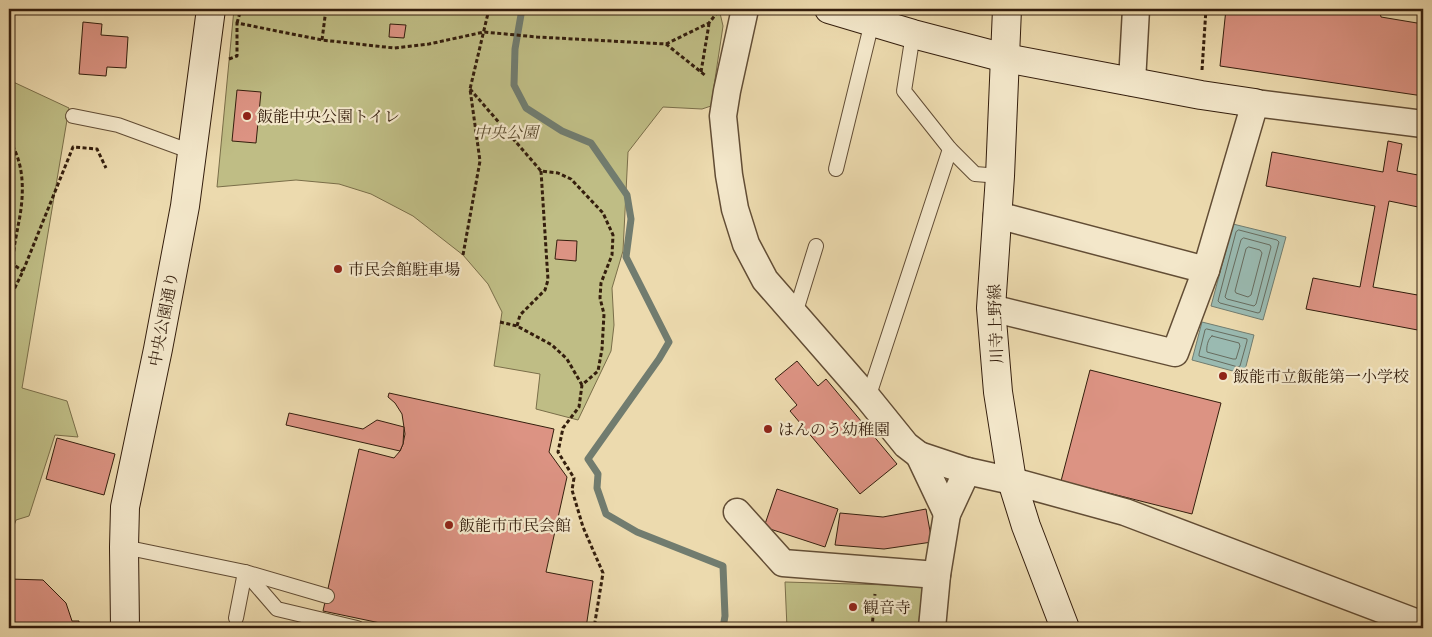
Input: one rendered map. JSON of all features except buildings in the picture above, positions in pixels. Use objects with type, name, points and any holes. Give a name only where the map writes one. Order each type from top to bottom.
[{"type":"street","name":"中央公園通り","points":[[125,628],[125,507],[183,216],[211,9]]},
{"type":"street","points":[[745,9],[723,116],[729,175],[735,209],[746,244],[765,280],[868,398],[906,445],[919,455],[967,470],[1125,512],[1373,618],[1423,625]]},
{"type":"street","points":[[829,9],[913,34],[1005,58],[1201,95],[1423,124]]},
{"type":"street","name":"川寺上野線","points":[[1007,9],[1000,176],[991,308],[998,392],[1012,481],[1026,526],[1065,628]]},
{"type":"street","points":[[1132,82],[1136,9]]},
{"type":"street","points":[[991,308],[1175,353],[1206,270],[1255,103]]},
{"type":"street","points":[[997,215],[1206,270]]},
{"type":"street","points":[[919,455],[947,514]]},
{"type":"street","points":[[932,628],[937,575],[947,514],[967,470]]},
{"type":"street","points":[[737,512],[783,563],[937,575]]},
{"type":"lane","points":[[836,169],[872,22]]},
{"type":"lane","points":[[913,34],[904,91],[950,149],[974,174],[1000,176]]},
{"type":"lane","points":[[73,116],[118,125],[192,152]]},
{"type":"lane","points":[[868,398],[950,149]]},
{"type":"lane","points":[[796,314],[816,246]]},
{"type":"lane","points":[[124,547],[244,572],[327,596]]},
{"type":"lane","points":[[236,618],[244,572]]},
{"type":"lane","points":[[244,572],[277,609],[357,628]]},
{"type":"path","points":[[203,69],[238,56],[237,24],[241,9]]},
{"type":"path","points":[[322,40],[326,9]]},
{"type":"path","points":[[463,255],[480,161],[470,89],[490,9]]},
{"type":"path","points":[[700,72],[709,24],[720,9]]},
{"type":"path","points":[[1201,95],[1206,9]]},
{"type":"path","points":[[237,24],[322,40],[394,48],[429,44],[484,32],[505,35],[666,44],[709,24]]},
{"type":"path","points":[[666,44],[727,91]]},
{"type":"path","points":[[470,89],[541,171],[548,280],[545,290],[520,315],[517,326]]},
{"type":"path","points":[[9,140],[21,166],[20,219],[13,256],[14,265],[23,271]]},
{"type":"path","points":[[9,300],[23,271],[73,147],[97,149],[106,168]]},
{"type":"path","points":[[541,171],[558,173],[571,179],[603,213],[613,235],[612,255],[601,283],[600,298],[604,314],[602,350],[598,371],[582,385]]},
{"type":"path","points":[[500,322],[517,326],[552,345],[567,359],[582,385],[579,407],[563,428],[558,452],[574,478],[572,490],[577,508],[603,573],[594,628]]},
{"type":"path","points":[[872,628],[877,570]]},
{"type":"green space","name":"中央公園","points":[[234,9],[716,9],[720,13],[723,26],[711,106],[702,109],[663,107],[628,152],[623,251],[612,288],[614,325],[611,351],[578,420],[536,409],[540,374],[494,366],[502,312],[488,284],[463,255],[413,216],[371,194],[339,184],[296,180],[217,187]]},
{"type":"green space","points":[[9,80],[69,108],[22,388],[67,401],[78,437],[55,435],[29,516],[16,520],[9,539]]},
{"type":"green space","name":"観音寺","points":[[785,582],[923,586],[918,628],[787,628]]},
{"type":"water","points":[[1233,224],[1286,237],[1263,320],[1211,306]]},
{"type":"water","points":[[1202,322],[1254,335],[1244,374],[1192,360]]},
{"type":"waterway","points":[[522,9],[515,49],[514,85],[526,108],[562,131],[591,143],[627,195],[631,219],[626,257],[669,342],[588,459],[598,474],[597,488],[606,514],[637,532],[723,566],[725,616],[723,628]]},
{"type":"place","name":"飯能中央公園トイレ","points":[[247,116]]},
{"type":"place","name":"市民会館駐車場","points":[[338,269]]},
{"type":"place","name":"飯能市立飯能第一小学校","points":[[1223,376]]},
{"type":"place","name":"はんのう幼稚園","points":[[768,429]]},
{"type":"place","name":"飯能市市民会館","points":[[449,525]]},
{"type":"place","name":"観音寺","points":[[853,607]]}]
